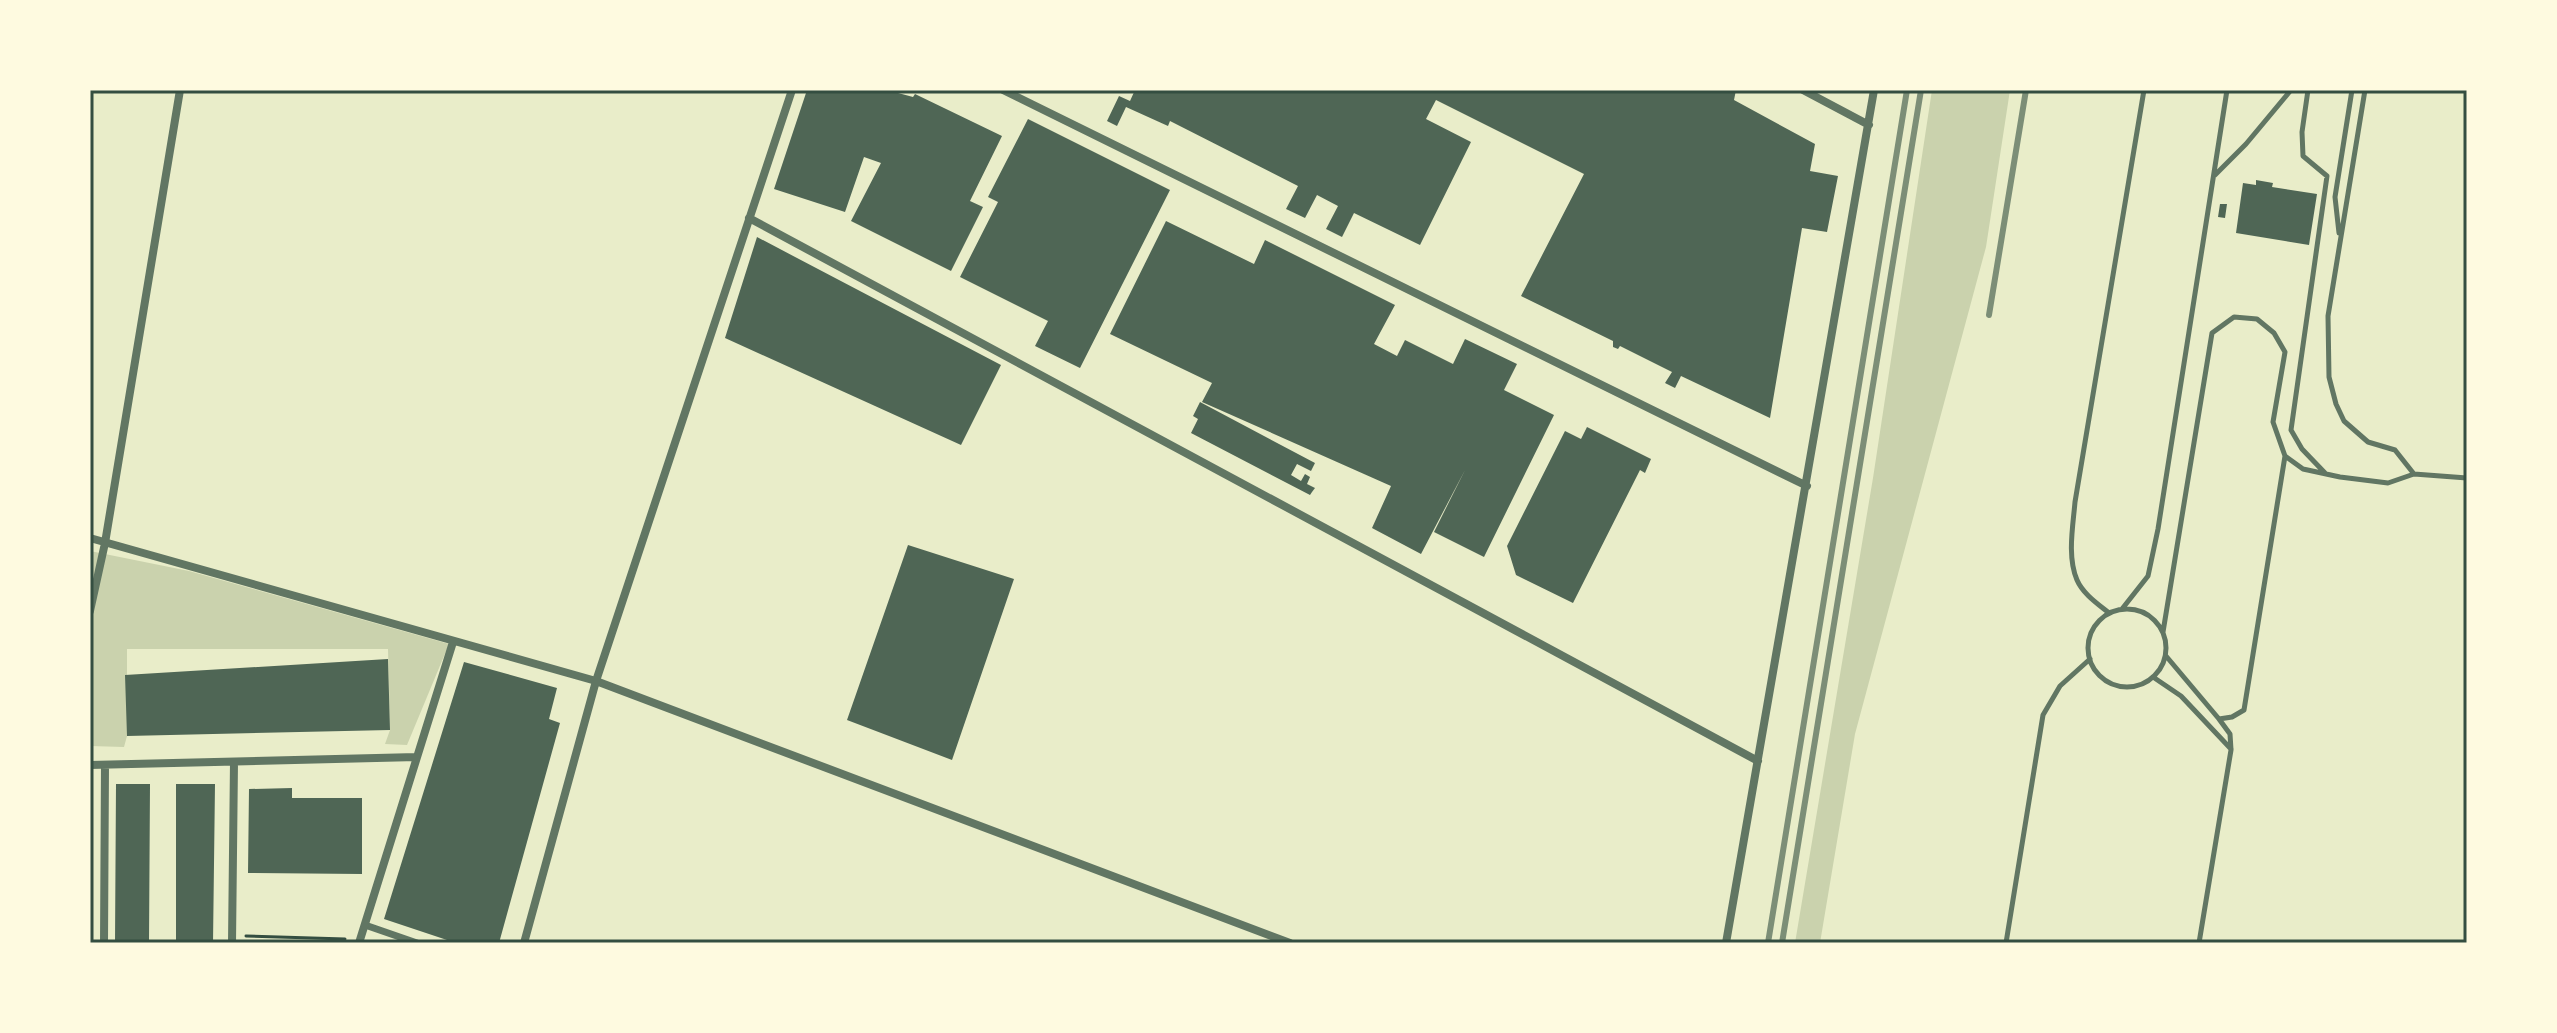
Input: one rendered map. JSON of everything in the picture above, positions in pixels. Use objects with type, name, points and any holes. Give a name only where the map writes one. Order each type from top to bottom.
[{"type":"street","points":[[90,611],[105,543],[180,90]]},
{"type":"street","points":[[524,943],[596,681],[792,90]]},
{"type":"street","points":[[1003,90],[1807,486]]},
{"type":"street","points":[[1803,90],[1869,125]]},
{"type":"street","points":[[1726,943],[1874,90]]},
{"type":"street","points":[[749,218],[1758,761]]},
{"type":"street","points":[[90,538],[596,681],[1290,943]]},
{"type":"street","points":[[359,943],[453,642]]},
{"type":"street","points":[[90,765],[417,757]]},
{"type":"street","points":[[232,943],[234,762]]},
{"type":"street","points":[[104,943],[105,765]]},
{"type":"street","points":[[365,925],[417,943]]},
{"type":"lane","points":[[2109,613],[2090,598],[2077,580],[2072,549],[2075,502],[2144,90]]},
{"type":"lane","points":[[2122,609],[2148,576],[2158,529],[2227,90]]},
{"type":"lane","points":[[2213,177],[2246,144],[2291,90]]},
{"type":"lane","points":[[2308,90],[2302,132],[2303,156],[2327,176],[2291,430],[2302,449],[2325,473]]},
{"type":"lane","points":[[2340,242],[2335,197],[2352,90]]},
{"type":"lane","points":[[2365,90],[2328,316],[2329,377],[2344,421],[2368,442],[2395,450],[2414,474]]},
{"type":"lane","points":[[2199,943],[2231,750],[2230,734],[2166,656],[2163,632],[2212,333],[2234,317],[2257,319],[2274,333],[2285,352],[2273,422],[2285,456],[2244,710],[2232,717],[2219,719]]},
{"type":"lane","points":[[2285,456],[2303,469],[2388,483],[2414,474],[2467,478]]},
{"type":"lane","points":[[2163,632],[2147,614],[2135,609],[2122,609],[2098,621],[2088,646],[2096,671],[2106,681],[2118,686],[2131,687],[2153,677],[2166,656]]},
{"type":"lane","points":[[2006,943],[2043,715],[2060,686],[2090,659]]},
{"type":"lane","points":[[2153,677],[2181,696],[2231,750]]},
{"type":"path","points":[[246,943],[246,936],[345,940],[352,922],[365,925]]},
{"type":"green space","points":[[1932,90],[2010,90],[1986,247],[1855,734],[1820,943],[1795,943],[1873,478]]},
{"type":"green space","points":[[90,551],[189,571],[449,644],[407,745],[385,744],[390,730],[388,649],[127,649],[127,736],[124,747],[90,746]]},
{"type":"building","points":[[807,90],[887,90],[913,97],[915,94],[1002,136],[970,201],[983,207],[951,271],[851,221],[881,163],[864,157],[845,212],[774,189]]},
{"type":"building","points":[[1135,90],[1736,90],[1734,100],[1815,144],[1810,171],[1838,176],[1827,232],[1802,228],[1770,418],[1681,376],[1675,388],[1665,383],[1672,372],[1620,346],[1618,349],[1613,347],[1613,341],[1521,296],[1584,174],[1436,100],[1426,119],[1471,142],[1420,245],[1354,213],[1342,237],[1326,229],[1338,206],[1317,195],[1305,218],[1286,209],[1298,186],[1170,121],[1168,126],[1126,107],[1117,126],[1107,121],[1119,96],[1130,101]]},
{"type":"building","points":[[1028,119],[1170,190],[1080,368],[1035,346],[1048,321],[960,277],[998,202],[988,197]]},
{"type":"building","points":[[2256,180],[2273,183],[2272,187],[2317,194],[2309,245],[2236,233],[2243,183],[2256,185]]},
{"type":"building","points":[[2220,204],[2227,204],[2225,218],[2218,217]]},
{"type":"building","points":[[1166,221],[1254,264],[1265,240],[1395,305],[1374,344],[1397,356],[1405,340],[1453,364],[1465,339],[1517,364],[1504,390],[1554,415],[1484,557],[1434,532],[1465,470],[1421,554],[1372,528],[1391,486],[1202,402],[1212,383],[1110,334]]},
{"type":"building","points":[[757,237],[1001,365],[961,445],[725,338]]},
{"type":"building","points":[[1200,402],[1315,463],[1311,471],[1297,464],[1291,475],[1301,481],[1305,474],[1310,477],[1307,484],[1315,488],[1310,495],[1191,433],[1198,419],[1193,416]]},
{"type":"building","points":[[1587,427],[1651,459],[1645,473],[1640,470],[1573,603],[1516,575],[1507,546],[1565,431],[1581,439]]},
{"type":"building","points":[[908,545],[1014,579],[952,760],[847,720]]},
{"type":"building","points":[[388,659],[390,730],[127,736],[125,675]]},
{"type":"building","points":[[464,662],[557,688],[549,719],[560,723],[499,943],[456,943],[384,919]]},
{"type":"building","points":[[116,784],[150,784],[149,943],[115,943]]},
{"type":"building","points":[[176,784],[215,784],[213,943],[176,943]]},
{"type":"building","points":[[292,788],[292,798],[362,798],[362,874],[248,873],[249,789]]},
{"type":"railway","points":[[1768,943],[1907,90]]},
{"type":"railway","points":[[1782,943],[1921,90]]},
{"type":"railway","points":[[1989,315],[2026,90]]}]
